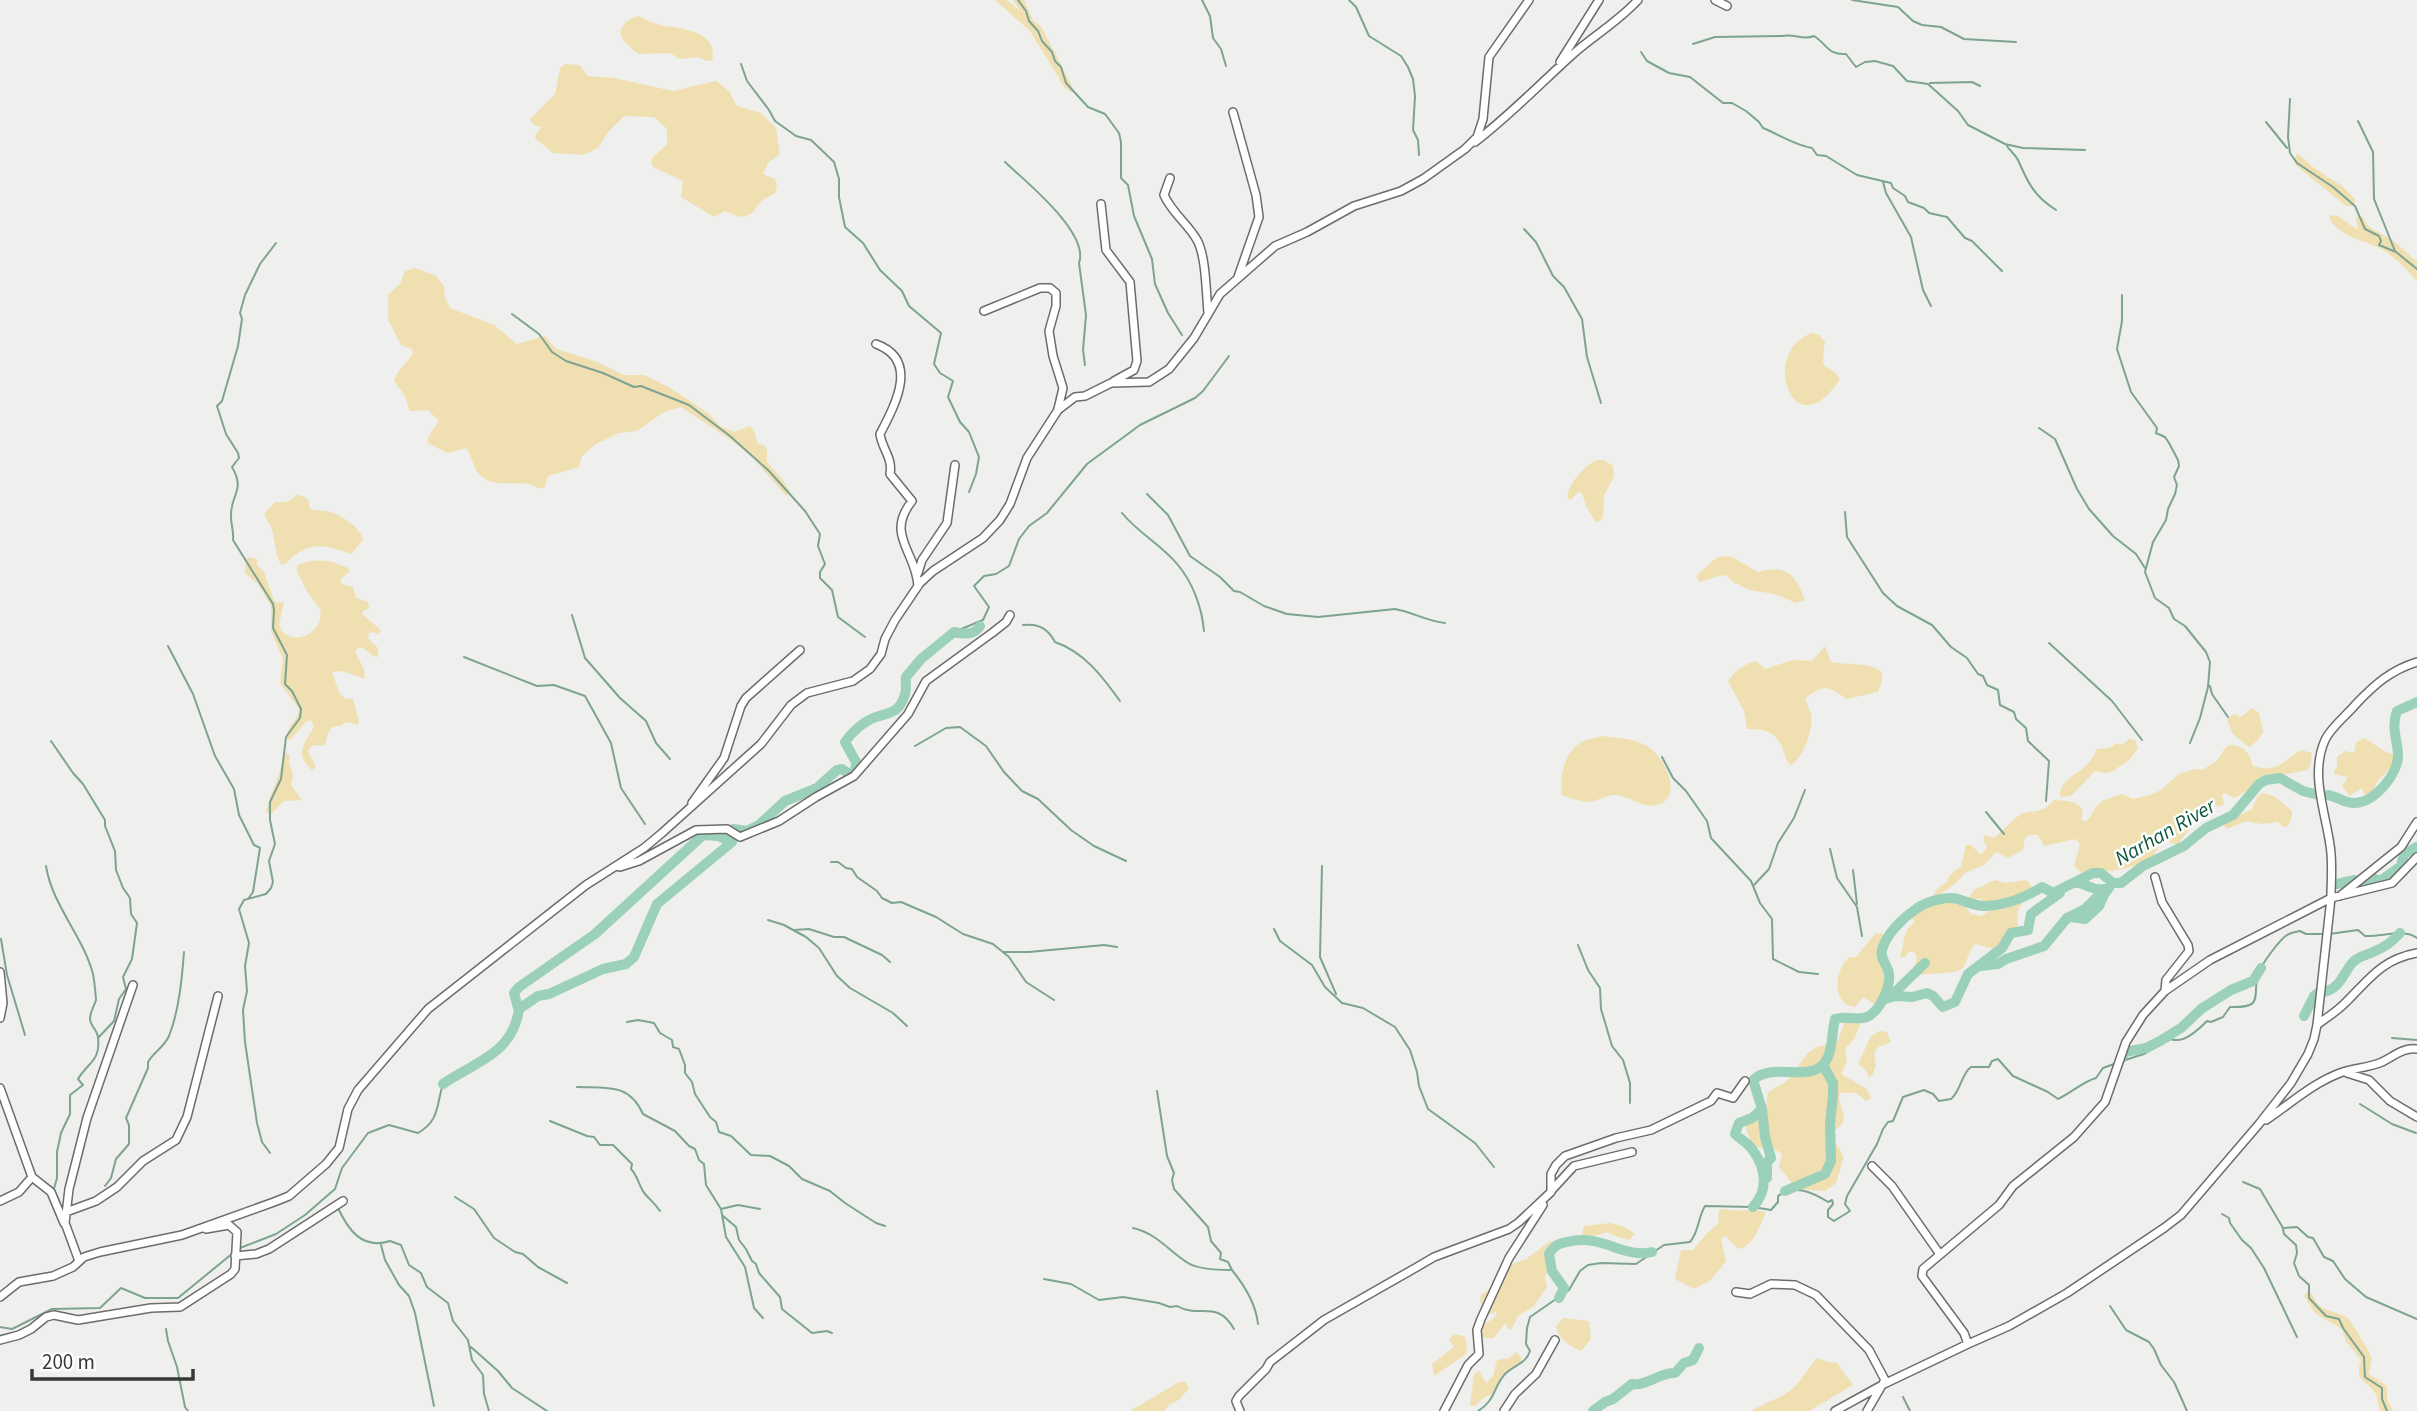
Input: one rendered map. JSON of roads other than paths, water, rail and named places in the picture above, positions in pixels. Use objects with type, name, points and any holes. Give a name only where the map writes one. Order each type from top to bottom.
[{"type":"street","points":[[1465,149],[1477,137],[1483,119],[1489,57],[1529,0]]},
{"type":"street","points":[[1553,75],[1598,0]]},
{"type":"street","points":[[1111,383],[1149,382],[1169,369],[1194,338],[1220,294],[1275,246],[1354,206],[1401,191],[1423,179],[1505,120],[1572,55],[1626,13],[1638,0]]},
{"type":"street","points":[[1715,0],[1727,6]]},
{"type":"street","points":[[1233,112],[1256,195],[1259,217],[1238,278]]},
{"type":"street","points":[[1170,178],[1164,195],[1168,204],[1198,241],[1208,312]]},
{"type":"street","points":[[0,1297],[19,1282],[53,1276],[100,1252],[182,1235],[289,1196],[313,1176],[338,1148],[348,1109],[358,1090],[428,1009],[606,871],[645,848],[761,744],[791,705],[807,693],[853,681],[870,669],[881,654],[895,620],[918,587],[933,571],[983,538],[1000,520],[1010,504],[1027,458],[1058,410],[1075,397],[1085,396],[1134,370],[1137,361],[1130,282],[1106,250],[1101,204]]},
{"type":"street","points":[[984,311],[1040,288],[1051,288],[1056,293],[1056,306],[1049,331],[1063,388],[1058,410]]},
{"type":"street","points":[[876,344],[894,353],[900,369],[897,397],[880,434],[891,458],[891,474],[912,501],[905,509],[901,538],[914,561],[918,587]]},
{"type":"street","points":[[917,574],[922,559],[947,523],[955,465]]},
{"type":"street","points":[[606,871],[639,861],[696,830],[727,829],[740,837],[747,835],[779,821],[854,776],[908,714],[926,681],[992,633],[1006,622],[1010,615]]},
{"type":"street","points":[[684,815],[719,767],[746,698],[800,650]]},
{"type":"street","points":[[1835,1411],[1884,1384],[2009,1326],[2067,1293],[2164,1228],[2180,1214],[2259,1124],[2291,1083],[2308,1055],[2317,1025],[2331,898],[2331,848],[2319,785],[2318,765],[2321,752],[2327,737],[2371,688],[2388,673],[2417,662]]},
{"type":"street","points":[[2340,896],[2402,847],[2417,822]]},
{"type":"street","points":[[1968,1345],[1964,1332],[1922,1276],[1923,1269],[1999,1205],[2013,1186],[2074,1137],[2105,1101],[2126,1042],[2143,1015],[2165,991],[2210,960],[2331,898],[2392,883],[2417,857]]},
{"type":"street","points":[[2155,877],[2162,902],[2189,951],[2166,980],[2165,991]]},
{"type":"street","points":[[2317,1025],[2345,1004],[2374,972],[2393,960],[2417,953]]},
{"type":"street","points":[[0,972],[3,1003],[0,1018]]},
{"type":"street","points":[[65,1223],[69,1189],[87,1118],[133,985]]},
{"type":"street","points":[[66,1212],[96,1201],[117,1187],[143,1161],[176,1140],[187,1117],[218,996]]},
{"type":"street","points":[[2259,1124],[2315,1085],[2343,1071],[2380,1063],[2407,1048],[2417,1049]]},
{"type":"street","points":[[2343,1071],[2370,1080],[2390,1101],[2417,1117]]},
{"type":"street","points":[[1444,1411],[1468,1365],[1479,1353],[1477,1330],[1508,1258],[1551,1192],[1551,1174],[1556,1165],[1565,1156],[1615,1138],[1651,1130],[1712,1101],[1717,1093],[1733,1098],[1745,1081]]},
{"type":"street","points":[[0,1088],[32,1177],[51,1192],[79,1261]]},
{"type":"street","points":[[1240,1411],[1236,1401],[1239,1396],[1270,1362],[1315,1326],[1434,1257],[1509,1229],[1531,1212],[1574,1166],[1632,1152]]},
{"type":"street","points":[[1872,1166],[1892,1186],[1939,1253]]},
{"type":"street","points":[[0,1201],[19,1192],[32,1177]]},
{"type":"street","points":[[235,1256],[256,1254],[269,1249],[343,1201]]},
{"type":"street","points":[[0,1340],[19,1335],[46,1317],[54,1315],[78,1320],[151,1308],[180,1307],[232,1274],[235,1269],[238,1242],[234,1227],[222,1225],[195,1230]]},
{"type":"street","points":[[1736,1292],[1750,1294],[1771,1284],[1795,1285],[1816,1295],[1869,1350],[1880,1367],[1884,1384],[1867,1411]]},
{"type":"street","points":[[1504,1411],[1515,1394],[1536,1374],[1555,1340]]},
{"type":"waterway","points":[[1018,0],[1061,67],[1066,83],[1088,107],[1105,114],[1119,133],[1121,178],[1128,185],[1134,216],[1152,259],[1155,284],[1182,335]]},
{"type":"waterway","points":[[1202,0],[1210,16],[1213,38],[1221,49],[1226,66]]},
{"type":"waterway","points":[[1349,0],[1356,7],[1369,36],[1401,56],[1408,67],[1413,79],[1413,130],[1418,140],[1419,155]]},
{"type":"waterway","points":[[1852,0],[1898,7],[1913,21],[1941,27],[1964,39],[2016,42]]},
{"type":"waterway","points":[[1693,44],[1715,37],[1814,36],[1831,51],[1846,54],[1856,67],[1875,61],[1893,66],[1907,81],[1928,84],[1958,111],[1968,125],[2005,144],[2023,148],[2085,150]]},
{"type":"waterway","points":[[1641,52],[1647,61],[1669,73],[1690,77],[1723,103],[1732,103],[1746,111],[1763,128],[1812,148],[1817,155],[1826,156],[1857,175],[1891,183],[1908,202],[1924,208],[1929,213],[1947,217],[1965,238],[1972,241],[2002,271]]},
{"type":"waterway","points":[[741,64],[747,81],[775,121],[796,136],[811,140],[834,162],[845,227],[863,243],[880,270],[902,291],[909,306],[941,333],[934,364],[940,373],[953,381],[948,397],[960,422],[969,432],[979,457],[969,492]]},
{"type":"waterway","points":[[1930,83],[1972,82],[1980,86]]},
{"type":"waterway","points":[[2290,99],[2288,137],[2290,153],[2297,163],[2333,187],[2355,206],[2365,229],[2379,236],[2379,245],[2396,252],[2417,269]]},
{"type":"waterway","points":[[2358,121],[2373,152],[2374,199],[2395,251]]},
{"type":"waterway","points":[[2266,122],[2287,148]]},
{"type":"waterway","points":[[2007,146],[2017,158],[2032,188],[2056,210]]},
{"type":"waterway","points":[[1005,162],[1054,208],[1075,237],[1080,251],[1079,263],[1086,315],[1083,350],[1085,365]]},
{"type":"waterway","points":[[1883,182],[1886,193],[1911,237],[1923,290],[1931,306]]},
{"type":"waterway","points":[[1524,229],[1536,242],[1553,276],[1564,287],[1582,319],[1587,357],[1601,403]]},
{"type":"waterway","points":[[270,1153],[262,1142],[257,1123],[245,1042],[243,1010],[247,991],[245,966],[249,943],[239,909],[244,900],[266,894],[273,882],[269,861],[275,844],[270,820],[270,802],[281,779],[286,737],[300,718],[301,709],[292,691],[285,684],[287,655],[273,628],[273,604],[233,540],[231,509],[238,482],[232,467],[239,458],[226,434],[217,406],[222,401],[238,346],[242,319],[240,313],[245,295],[260,264],[276,243]]},
{"type":"waterway","points":[[2122,295],[2122,321],[2117,349],[2131,392],[2157,428],[2156,433],[2165,437],[2169,443],[2179,466],[2174,477],[2177,485],[2175,494],[2166,520],[2153,542],[2145,572],[2155,598],[2169,608],[2174,619],[2185,626],[2206,652],[2210,662],[2208,687],[2190,743]]},
{"type":"waterway","points":[[512,314],[539,334],[552,352],[566,361],[689,405],[730,436],[769,471],[805,511],[820,534],[818,546],[825,564],[820,578],[832,590],[838,617],[865,637]]},
{"type":"waterway","points":[[954,632],[983,620],[989,607],[974,586],[984,576],[996,574],[1009,566],[1019,539],[1029,526],[1047,513],[1087,464],[1140,425],[1195,398],[1229,356]]},
{"type":"waterway","points":[[2039,428],[2055,439],[2089,509],[2113,536],[2136,554],[2145,568]]},
{"type":"waterway","points":[[1147,494],[1168,515],[1190,556],[1220,577],[1234,591],[1264,606],[1287,614],[1318,617],[1395,609],[1445,623]]},
{"type":"waterway","points":[[1845,512],[1847,537],[1883,593],[1897,606],[1932,625],[1951,647],[1967,658],[1978,674],[1983,676],[1987,685],[1998,690],[2000,705],[2014,712],[2016,719],[2026,728],[2028,741],[2049,761],[2046,801]]},
{"type":"waterway","points":[[1122,513],[1172,558],[1183,572],[1196,596],[1204,631]]},
{"type":"waterway","points":[[572,615],[585,658],[620,698],[646,721],[656,743],[670,759]]},
{"type":"waterway","points":[[1023,625],[1042,628],[1055,642],[1084,658],[1120,701]]},
{"type":"waterway","points":[[518,1008],[514,993],[519,987],[595,934],[703,835],[718,836],[732,842],[733,829],[747,831],[759,825],[785,801],[817,788],[837,770],[842,769],[849,774],[854,771],[857,764],[845,742],[851,734],[867,721],[898,708],[906,692],[906,677],[921,659],[954,632],[972,633],[980,626]]},
{"type":"waterway","points":[[2049,643],[2112,701],[2142,740]]},
{"type":"waterway","points":[[168,646],[193,694],[215,756],[234,789],[239,815],[254,845],[260,848],[253,892],[248,899]]},
{"type":"waterway","points":[[464,657],[537,686],[554,685],[585,696],[611,743],[621,788],[645,824]]},
{"type":"waterway","points":[[2210,686],[2212,694],[2228,717]]},
{"type":"waterway","name":"Narhan River","points":[[2328,795],[2348,802],[2362,802],[2384,786],[2397,762],[2394,727],[2397,711],[2417,702]]},
{"type":"waterway","points":[[915,746],[946,728],[960,727],[986,746],[1004,772],[1022,791],[1038,799],[1071,830],[1094,846],[1126,861]]},
{"type":"waterway","points":[[51,741],[83,784],[105,820],[115,851],[116,870],[130,898],[131,914],[137,923],[132,959],[123,977],[126,989],[119,999],[114,1021],[98,1038]]},
{"type":"waterway","points":[[1662,757],[1673,778],[1686,791],[1707,821],[1711,838],[1751,881],[1760,903],[1772,919],[1773,959],[1799,972],[1818,974]]},
{"type":"waterway","name":"Narhan River","points":[[1753,1207],[1762,1193],[1763,1171],[1752,1149],[1735,1134],[1739,1123],[1752,1118],[1762,1109],[1753,1080],[1762,1074],[1804,1072],[1822,1066],[1830,1052],[1835,1019],[1863,1018],[1872,1014],[1884,996],[1889,982],[1888,970],[1882,956],[1884,944],[1896,927],[1916,909],[1932,901],[1944,899],[1956,899],[1980,906],[2002,904],[2042,887],[2053,893],[2093,873],[2101,873],[2113,883],[2121,883],[2143,866],[2184,846],[2206,828],[2233,815],[2259,784],[2266,780],[2280,778],[2303,791],[2319,795]]},
{"type":"waterway","points":[[1753,886],[1769,869],[1778,843],[1794,818],[1805,790]]},
{"type":"waterway","points":[[1986,812],[2004,834]]},
{"type":"waterway","points":[[443,1084],[501,1046],[515,1024],[519,1009],[538,996],[549,994],[603,969],[626,964],[634,957],[657,904],[732,842]]},
{"type":"waterway","name":"Narhan River","points":[[2360,880],[2380,881],[2401,866],[2404,854],[2417,847]]},
{"type":"waterway","points":[[1830,849],[1837,878],[1857,907],[1862,936]]},
{"type":"waterway","points":[[831,862],[838,862],[852,869],[857,877],[877,891],[882,898],[892,903],[901,902],[936,917],[963,934],[993,944],[1009,957],[1026,982],[1054,1000]]},
{"type":"waterway","points":[[46,866],[54,894],[93,974],[96,1000],[90,1019],[98,1035],[95,1057],[78,1079],[83,1085],[70,1095],[70,1114],[61,1133],[53,1192]]},
{"type":"waterway","points":[[1322,866],[1320,957],[1336,994]]},
{"type":"waterway","points":[[1853,870],[1857,904]]},
{"type":"waterway","name":"Narhan River","points":[[2337,884],[2355,880]]},
{"type":"waterway","points":[[2073,883],[2104,889]]},
{"type":"waterway","points":[[2070,917],[2085,919],[2099,906],[2109,888]]},
{"type":"waterway","points":[[1981,966],[1998,964],[2044,946],[2067,918],[2085,909],[2105,889]]},
{"type":"waterway","points":[[1882,1000],[1927,993],[1943,1007],[1955,1002],[1968,974],[2002,948],[2011,933],[2028,930],[2031,914],[2060,893]]},
{"type":"waterway","points":[[768,920],[806,937],[819,948],[837,976],[850,988],[893,1013],[907,1026]]},
{"type":"waterway","points":[[794,930],[809,929],[834,937],[844,937],[882,955],[890,962]]},
{"type":"waterway","points":[[1274,929],[1280,941],[1312,965],[1325,987],[1342,1003],[1363,1008],[1395,1027],[1410,1050],[1428,1109],[1475,1143],[1494,1167]]},
{"type":"waterway","name":"Narhan River","points":[[2329,934],[2358,930],[2365,936],[2399,933],[2417,938]]},
{"type":"waterway","name":"Narhan River","points":[[2122,1061],[2144,1054],[2171,1039],[2185,1038],[2207,1021],[2223,1017],[2230,1007],[2253,1003],[2258,974],[2281,940],[2300,931],[2306,934],[2324,934]]},
{"type":"waterway","name":"Narhan River","points":[[2324,992],[2338,984],[2355,960],[2384,947],[2400,933]]},
{"type":"waterway","points":[[1,939],[7,975],[25,1035]]},
{"type":"waterway","points":[[1003,952],[1104,945],[1117,947]]},
{"type":"waterway","points":[[1578,945],[1588,970],[1600,988],[1601,1009],[1612,1046],[1623,1060],[1630,1083],[1630,1103]]},
{"type":"waterway","points":[[105,1186],[111,1178],[116,1159],[129,1144],[129,1125],[126,1118],[148,1068],[148,1062],[167,1040],[172,1026],[180,994],[184,952]]},
{"type":"waterway","points":[[1891,996],[1925,963]]},
{"type":"waterway","points":[[2120,1060],[2125,1052],[2146,1048],[2181,1028],[2201,1009],[2231,990],[2253,981],[2261,968]]},
{"type":"waterway","name":"Narhan River","points":[[2304,1016],[2318,993]]},
{"type":"waterway","points":[[627,1022],[638,1020],[654,1023],[660,1033],[672,1040],[673,1047],[679,1049],[685,1073],[692,1082],[695,1094],[716,1122],[719,1132],[731,1136],[751,1155],[770,1156],[789,1166],[802,1179],[830,1191],[876,1223],[885,1226]]},
{"type":"waterway","points":[[2392,1038],[2417,1040]]},
{"type":"waterway","points":[[1478,1411],[1491,1398],[1505,1374],[1523,1362],[1528,1355],[1530,1351],[1526,1344],[1530,1317],[1569,1290],[1580,1271],[1588,1265],[1636,1264],[1664,1245],[1690,1242],[1705,1206],[1771,1210],[1778,1202],[1778,1196],[1791,1190],[1810,1193],[1828,1202],[1832,1200],[1828,1217],[1834,1221],[1850,1211],[1845,1204],[1847,1196],[1883,1129],[1888,1122],[1893,1121],[1903,1097],[1924,1090],[1939,1101],[1951,1099],[1971,1067],[1989,1067],[1992,1061],[1998,1059],[2013,1076],[2058,1099],[2096,1078],[2103,1068],[2114,1064]]},
{"type":"waterway","points":[[1785,1191],[1825,1174],[1831,1161],[1833,1083],[1823,1065]]},
{"type":"waterway","points":[[240,1248],[276,1234],[305,1215],[335,1189],[342,1168],[368,1133],[389,1125],[418,1133],[425,1128],[434,1118],[443,1084]]},
{"type":"waterway","points":[[577,1087],[607,1088],[624,1092],[643,1114],[675,1131],[695,1149],[699,1160],[704,1164],[706,1185],[721,1209],[726,1237],[745,1267],[754,1308],[763,1318]]},
{"type":"waterway","points":[[1157,1091],[1167,1156],[1174,1173],[1174,1189],[1208,1227],[1211,1241],[1221,1253],[1220,1259],[1228,1262],[1232,1270]]},
{"type":"waterway","points":[[2360,1104],[2392,1124],[2416,1133]]},
{"type":"waterway","points":[[1762,1109],[1765,1137],[1771,1158],[1767,1162],[1767,1178]]},
{"type":"waterway","points":[[550,1121],[594,1137],[600,1145],[613,1145],[632,1164],[631,1169],[643,1191],[660,1211]]},
{"type":"waterway","points":[[2243,1182],[2260,1189],[2283,1228],[2297,1227],[2313,1238],[2324,1257],[2333,1261],[2345,1279],[2366,1297],[2417,1319]]},
{"type":"waterway","points":[[455,1197],[474,1209],[494,1238],[567,1283]]},
{"type":"waterway","points":[[721,1209],[738,1205],[760,1209]]},
{"type":"waterway","points":[[337,1206],[357,1236],[371,1243],[390,1241],[401,1245],[409,1265],[421,1273],[427,1287],[448,1303],[453,1321],[468,1340],[472,1360],[483,1375],[484,1394],[489,1411]]},
{"type":"waterway","points":[[2222,1214],[2229,1218],[2264,1268],[2297,1337]]},
{"type":"waterway","points":[[722,1215],[736,1227],[739,1240],[759,1273],[780,1297],[782,1309],[812,1333],[832,1333]]},
{"type":"waterway","points":[[1133,1228],[1156,1238],[1193,1265],[1232,1270],[1249,1296],[1258,1324]]},
{"type":"waterway","points":[[2283,1229],[2284,1234],[2296,1245],[2294,1263],[2299,1276],[2309,1285],[2309,1298],[2326,1316],[2339,1319],[2364,1357],[2365,1377],[2382,1388],[2382,1399],[2387,1411]]},
{"type":"waterway","points":[[1559,1298],[1564,1288],[1552,1271],[1549,1254],[1558,1244],[1583,1240],[1633,1252],[1652,1252]]},
{"type":"waterway","points":[[381,1245],[385,1260],[399,1285],[409,1296],[415,1313],[434,1406]]},
{"type":"waterway","points":[[0,1327],[12,1329],[52,1309],[100,1308],[121,1288],[145,1298],[178,1298],[233,1253]]},
{"type":"waterway","points":[[1044,1279],[1071,1284],[1099,1300],[1123,1297],[1193,1311],[1215,1312],[1228,1320],[1234,1329]]},
{"type":"waterway","points":[[2110,1306],[2126,1330],[2149,1342],[2174,1382],[2187,1411]]},
{"type":"waterway","points":[[166,1329],[188,1411]]},
{"type":"waterway","points":[[471,1347],[498,1371],[512,1388],[547,1411]]},
{"type":"waterway","points":[[1593,1411],[1632,1384],[1675,1373],[1684,1363],[1693,1360],[1699,1348]]},
{"type":"waterway","points":[[1903,1397],[1910,1411]]}]
